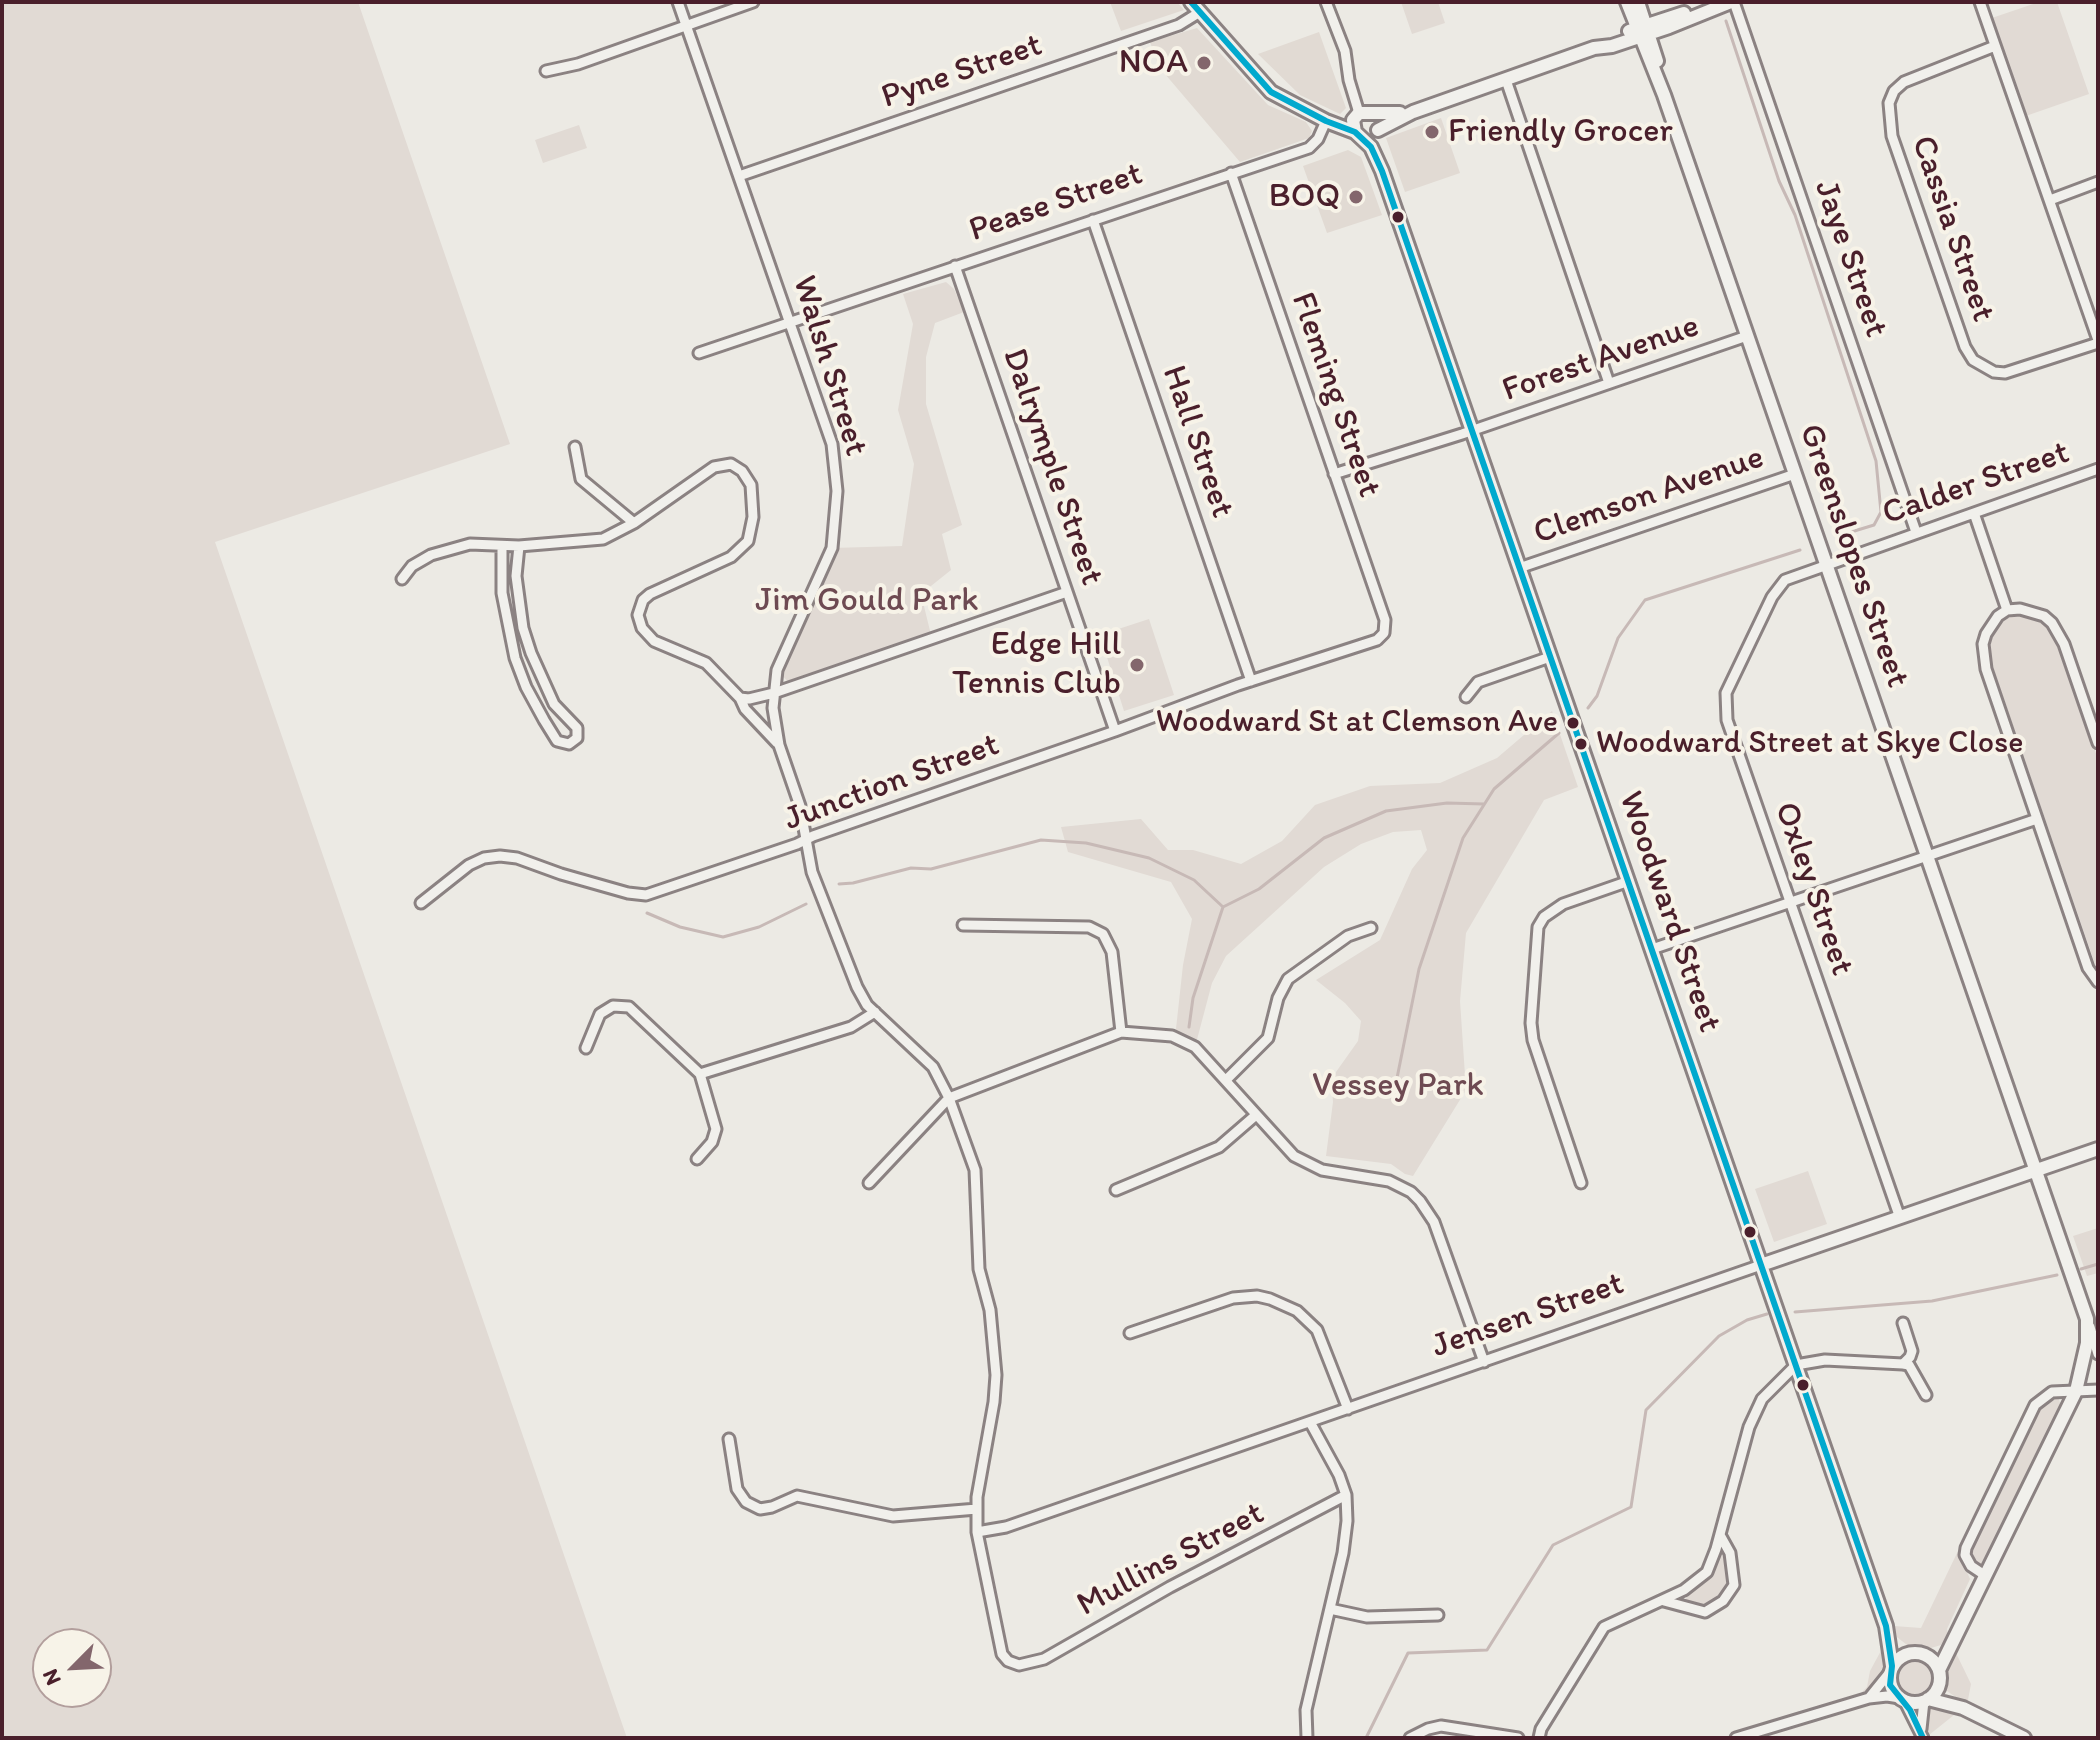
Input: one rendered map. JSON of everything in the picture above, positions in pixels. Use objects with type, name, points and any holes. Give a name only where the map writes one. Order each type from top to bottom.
[{"type":"street","name":"Walsh Street","points":[[678,2],[832,444],[837,491],[832,548],[777,670],[774,721],[800,806],[812,872],[857,987],[867,1005],[933,1067],[949,1098],[975,1170],[979,1269],[990,1310],[996,1375],[977,1509],[977,1532],[1002,1654],[1008,1661],[1019,1665]]},
{"type":"street","points":[[546,71],[568,67],[753,2]]},
{"type":"street","points":[[1326,2],[1345,51],[1357,115],[1352,124],[1358,135]]},
{"type":"street","name":"Greenslopes Street","points":[[1627,2],[1643,31]]},
{"type":"street","name":"Greenslopes Street","points":[[1638,2],[1643,31],[1664,95],[2084,1308],[2093,1343],[2076,1391],[1939,1676]]},
{"type":"street","points":[[1196,7],[1271,92],[1326,121],[1370,138],[1413,112],[1594,48],[1609,39],[1731,2]]},
{"type":"street","name":"Jaye Street","points":[[1731,2],[1916,532]]},
{"type":"street","points":[[1980,2],[2098,341]]},
{"type":"street","name":"Pyne Street","points":[[739,176],[1179,25],[1196,7]]},
{"type":"street","name":"Cassia Street","points":[[1995,46],[1904,82],[1894,91],[1889,103],[1892,136],[1960,332],[1973,360],[1994,372],[2018,370],[2098,341]]},
{"type":"street","points":[[1506,80],[1609,383]]},
{"type":"street","points":[[1326,121],[1367,111],[1375,115],[1413,112]]},
{"type":"street","points":[[1375,115],[1379,123],[1378,131]]},
{"type":"street","name":"Pease Street","points":[[699,353],[1309,148],[1318,139],[1326,121]]},
{"type":"street","name":"Woodward Street","points":[[1378,131],[1382,171]]},
{"type":"street","name":"Woodward Street","points":[[1358,135],[1371,147],[1382,171],[1629,881],[1886,1626],[1891,1669]]},
{"type":"street","name":"Fleming Street","points":[[1231,173],[1385,620],[1384,633]]},
{"type":"street","points":[[2050,200],[2098,182]]},
{"type":"street","name":"Hall Street","points":[[1093,220],[1251,681]]},
{"type":"street","name":"Dalrymple Street","points":[[955,266],[1115,731]]},
{"type":"street","name":"Forest Avenue","points":[[1334,474],[1472,431],[1747,336]]},
{"type":"street","points":[[575,447],[581,479],[634,523]]},
{"type":"street","points":[[402,579],[412,566],[431,555],[470,544],[519,546],[594,541],[634,523],[714,467],[737,466],[747,477],[752,492],[753,517],[744,547],[731,557],[650,594],[643,600],[638,615],[642,628],[654,641],[706,663],[779,745]]},
{"type":"street","name":"Calder Street","points":[[1826,563],[2098,469]]},
{"type":"street","name":"Clemson Avenue","points":[[1519,568],[1795,474]]},
{"type":"street","points":[[1974,513],[2007,610]]},
{"type":"street","points":[[502,546],[502,593],[507,632],[515,658],[544,720],[559,742],[569,744],[577,738],[577,728],[554,704],[523,628],[516,576],[519,546]]},
{"type":"street","name":"Oxley Street","points":[[1826,563],[1793,575],[1778,586],[1726,693],[1724,706],[1900,1218]]},
{"type":"street","points":[[740,698],[774,693],[1067,592]]},
{"type":"street","points":[[2098,743],[2058,632],[2044,616],[2020,609],[2007,610],[1998,616],[1986,634],[1983,657],[2088,968],[2098,982]]},
{"type":"street","name":"Junction Street","points":[[421,903],[469,865],[484,858],[517,858],[561,874],[646,895],[1251,681],[1371,643],[1384,633]]},
{"type":"street","points":[[1466,697],[1478,682],[1550,657]]},
{"type":"street","points":[[1652,949],[2037,819]]},
{"type":"street","points":[[1581,1183],[1533,1040],[1531,1023],[1536,938],[1538,927],[1553,910],[1629,881]]},
{"type":"street","points":[[963,925],[1089,927],[1103,934],[1112,952],[1121,1032]]},
{"type":"street","points":[[1226,1080],[1268,1038],[1278,998],[1288,979],[1348,936],[1371,928]]},
{"type":"street","points":[[586,1048],[600,1014],[613,1006],[629,1007],[700,1074],[716,1129],[712,1142],[697,1159]]},
{"type":"street","points":[[700,1074],[851,1027],[875,1012]]},
{"type":"street","points":[[869,1183],[949,1098],[1121,1032],[1172,1036],[1195,1047],[1283,1146],[1308,1165],[1389,1181],[1411,1192],[1420,1201],[1434,1222],[1484,1362]]},
{"type":"street","points":[[1116,1190],[1219,1147],[1256,1115]]},
{"type":"street","name":"Jensen Street","points":[[977,1532],[1006,1527],[2098,1149]]},
{"type":"street","points":[[1130,1333],[1233,1298],[1270,1299],[1297,1311],[1317,1330],[1348,1409]]},
{"type":"street","points":[[1903,1323],[1912,1351],[1903,1364]]},
{"type":"street","points":[[2093,1343],[2098,1354]]},
{"type":"street","points":[[1539,1738],[1541,1729],[1604,1627],[1664,1601],[1699,1581],[1707,1572],[1749,1427],[1769,1391],[1796,1365],[1825,1360],[1909,1365],[1926,1395]]},
{"type":"street","points":[[1986,1576],[1971,1566],[1965,1555],[1966,1548],[2035,1405],[2052,1392],[2098,1390]]},
{"type":"street","points":[[1307,1738],[1306,1710],[1343,1553],[1346,1495],[1331,1458],[1310,1422]]},
{"type":"street","points":[[729,1439],[737,1489],[746,1502],[760,1509],[797,1496],[893,1516],[977,1509]]},
{"type":"street","name":"Mullins Street","points":[[1019,1665],[1044,1659],[1170,1587],[1346,1495]]},
{"type":"street","points":[[1664,1601],[1705,1612],[1723,1601],[1734,1585],[1730,1553],[1720,1534]]},
{"type":"street","points":[[1330,1609],[1367,1617],[1438,1615]]},
{"type":"street","name":"Woodward Street","points":[[1886,1626],[1895,1639],[1918,1653]]},
{"type":"street","points":[[1869,1698],[1901,1656],[1944,1644],[1961,1626]]},
{"type":"street","points":[[1918,1653],[1936,1663],[1939,1676],[1963,1708]]},
{"type":"street","points":[[1891,1669],[1890,1685],[1902,1699],[1922,1735]]},
{"type":"street","points":[[1740,1737],[1869,1698],[1887,1696],[1916,1703],[1926,1700],[1936,1691],[1939,1676]]},
{"type":"street","points":[[1926,1700],[1963,1708],[2024,1738]]},
{"type":"street","points":[[1922,1735],[1926,1700]]},
{"type":"street","points":[[1410,1738],[1441,1726],[1518,1738]]},
{"type":"shaded area","points":[[1110,2],[1177,2],[1184,10],[1121,31]]},
{"type":"shaded area","points":[[1197,28],[1268,105],[1306,122],[1312,131],[1309,138],[1240,162],[1159,67],[1150,42]]},
{"type":"shaded area","points":[[1319,32],[1346,108],[1340,114],[1300,95],[1258,54]]},
{"type":"shaded area","points":[[1441,118],[1460,173],[1405,192],[1386,138]]},
{"type":"shaded area","points":[[1348,150],[1361,157],[1382,215],[1327,233],[1303,166]]},
{"type":"green space","points":[[2,2],[358,2],[510,444],[215,542],[627,1738],[2,1738]]},
{"type":"green space","points":[[1401,2],[1438,2],[1445,23],[1412,34]]},
{"type":"green space","points":[[2039,2],[2057,2],[2089,94],[2020,118],[1986,20]]},
{"type":"green space","points":[[579,125],[587,148],[543,163],[535,140]]},
{"type":"green space","name":"Jim Gould Park","points":[[946,282],[954,289],[964,312],[935,323],[926,357],[926,404],[962,525],[942,534],[951,570],[921,594],[932,639],[792,686],[777,670],[832,548],[902,546],[914,464],[898,410],[913,324],[903,294]]},
{"type":"green space","points":[[2007,618],[2036,618],[2053,633],[2098,759],[2098,973],[1990,659],[1989,648],[1995,629]]},
{"type":"green space","name":"Edge Hill Tennis Club","points":[[1149,619],[1174,695],[1124,711],[1100,635]]},
{"type":"green space","name":"Vessey Park","points":[[1552,711],[1578,787],[1544,800],[1466,933],[1460,1001],[1466,1090],[1413,1176],[1391,1164],[1326,1156],[1336,1072],[1358,1041],[1361,1021],[1345,1003],[1316,980],[1380,940],[1412,869],[1427,850],[1421,830],[1393,832],[1361,844],[1324,867],[1226,956],[1212,983],[1195,1047],[1175,1038],[1183,965],[1192,919],[1171,882],[1068,852],[1061,827],[1141,819],[1168,850],[1193,850],[1241,864],[1282,841],[1315,805],[1370,786],[1440,783],[1497,758]]},
{"type":"green space","points":[[1808,1171],[1827,1224],[1774,1242],[1755,1189]]},
{"type":"green space","points":[[2098,1228],[2098,1273],[2087,1276],[2073,1236]]},
{"type":"green space","points":[[2051,1397],[2059,1399],[2061,1407],[1985,1564],[1976,1565],[1971,1560],[1970,1546],[2036,1411]]},
{"type":"green space","points":[[1720,1549],[1726,1553],[1730,1585],[1722,1598],[1705,1610],[1686,1604],[1686,1597],[1704,1583]]},
{"type":"green space","points":[[1958,1551],[1970,1579],[1947,1629],[1948,1636],[1941,1645],[1912,1649],[1897,1637],[1894,1626],[1921,1628]]},
{"type":"green space","points":[[1883,1647],[1887,1662],[1884,1673],[1874,1687],[1860,1694],[1867,1687],[1870,1671]]},
{"type":"green space","points":[[1955,1651],[1971,1684],[1967,1705],[1947,1691],[1945,1668]]},
{"type":"green space","points":[[1914,1661],[1927,1667],[1933,1680],[1927,1693],[1914,1699],[1901,1693],[1895,1680],[1901,1667]]},
{"type":"green space","points":[[1929,1707],[1954,1715],[1929,1735],[1925,1722]]},
{"type":"waterway","points":[[1726,21],[1779,181],[1795,215],[1876,461],[1881,512],[1874,525],[1838,536]]},
{"type":"waterway","points":[[1588,708],[1597,696],[1618,638],[1645,600],[1800,550]]},
{"type":"waterway","points":[[1397,1078],[1419,969],[1463,838],[1494,789],[1559,733]]},
{"type":"waterway","points":[[1189,1027],[1193,998],[1223,907],[1259,889],[1324,838],[1386,811],[1447,803],[1484,804]]},
{"type":"waterway","points":[[839,884],[911,868],[931,869],[1041,840],[1086,843],[1149,858],[1194,880],[1223,907]]},
{"type":"waterway","points":[[647,913],[680,927],[723,937],[759,927],[806,904]]},
{"type":"waterway","points":[[2081,1269],[2098,1264]]},
{"type":"waterway","points":[[1795,1312],[1932,1301],[2057,1275]]},
{"type":"waterway","points":[[1366,1738],[1408,1653],[1487,1650],[1553,1545],[1631,1507],[1646,1410],[1719,1336],[1747,1320],[1767,1314]]},
{"type":"transit line","points":[[1191,2],[1271,92],[1326,121],[1355,132],[1371,147],[1382,171],[1886,1626],[1892,1666],[1890,1685],[1910,1710],[1923,1738]]},
{"type":"place","name":"NOA","points":[[1204,63]]},
{"type":"place","name":"Friendly Grocer","points":[[1432,132]]},
{"type":"place","name":"BOQ","points":[[1356,197]]},
{"type":"place","name":"Edge Hill Tennis Club","points":[[1137,665]]},
{"type":"place","name":"Woodward St at Clemson Ave","points":[[1573,723]]},
{"type":"place","name":"Woodward Street at Skye Close","points":[[1581,744]]}]
